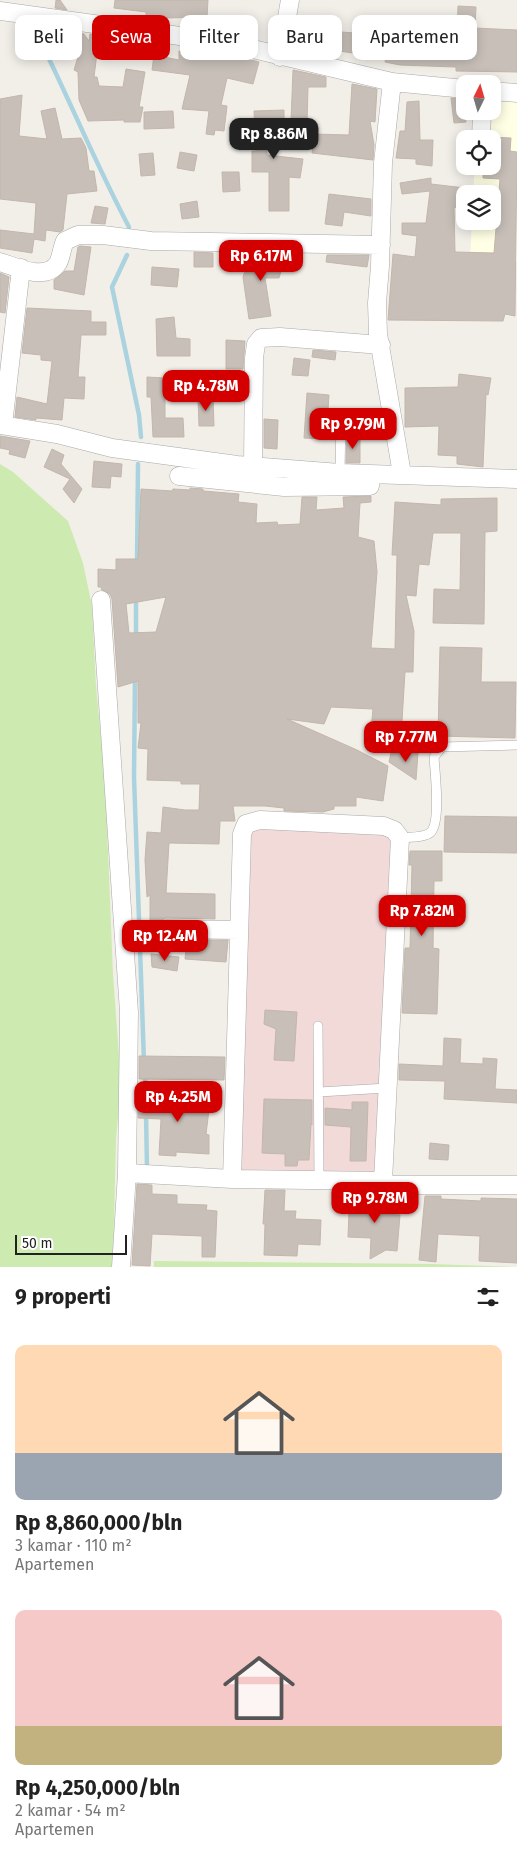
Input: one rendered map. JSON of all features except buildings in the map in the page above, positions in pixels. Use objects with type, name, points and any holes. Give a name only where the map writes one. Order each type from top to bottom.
[{"type":"street","points":[[287,15],[290,0]]},
{"type":"street","points":[[6,12],[223,42],[268,54]]},
{"type":"street","points":[[293,60],[392,82],[456,88]]},
{"type":"street","points":[[392,82],[382,163],[381,245],[377,302],[380,345],[402,474]]},
{"type":"street","points":[[501,92],[517,93]]},
{"type":"street","points":[[0,262],[34,272],[46,272],[58,263],[65,240],[78,235],[103,235],[151,241],[381,245]]},
{"type":"street","points":[[21,268],[5,366],[1,425],[57,434],[112,448],[253,467],[372,475],[402,474],[517,479]]},
{"type":"street","points":[[253,467],[254,358],[256,344],[261,338],[280,337],[380,345]]},
{"type":"street","points":[[179,476],[284,488],[370,486],[372,475]]},
{"type":"street","points":[[101,600],[128,1012],[134,1173],[120,1267]]},
{"type":"street","points":[[232,1179],[242,834],[246,824],[260,820],[384,826],[394,830],[400,838],[383,1181]]},
{"type":"street","points":[[166,929],[239,930]]},
{"type":"street","points":[[134,1173],[232,1179],[383,1181],[392,1185],[517,1185]]},
{"type":"lane","points":[[340,473],[341,416]]},
{"type":"lane","points":[[400,838],[426,835],[432,831],[436,818],[434,757],[442,747],[517,745]]},
{"type":"lane","points":[[318,1026],[320,1180]]},
{"type":"lane","points":[[319,1092],[387,1088]]},
{"type":"shaded area","points":[[501,99],[517,100],[517,262],[470,259],[472,230],[501,230],[501,185],[474,185],[474,175],[501,175],[501,130],[477,130],[478,120],[501,120]]},
{"type":"shaded area","points":[[249,827],[392,835],[383,1181],[235,1179]]},
{"type":"green space","points":[[0,464],[13,472],[68,521],[83,563],[92,606],[96,686],[105,778],[113,974],[121,1082],[116,1140],[113,1267],[0,1267]]},
{"type":"green space","points":[[154,1261],[432,1264],[517,1267],[154,1267]]},
{"type":"waterway","points":[[50,60],[129,227]]},
{"type":"waterway","points":[[127,255],[112,287],[139,415],[141,437]]},
{"type":"waterway","points":[[137,565],[138,464]]},
{"type":"waterway","points":[[136,598],[136,637]]},
{"type":"waterway","points":[[135,678],[134,777],[144,1062]]},
{"type":"waterway","points":[[145,1075],[146,1100]]},
{"type":"waterway","points":[[146,1112],[147,1170]]}]
